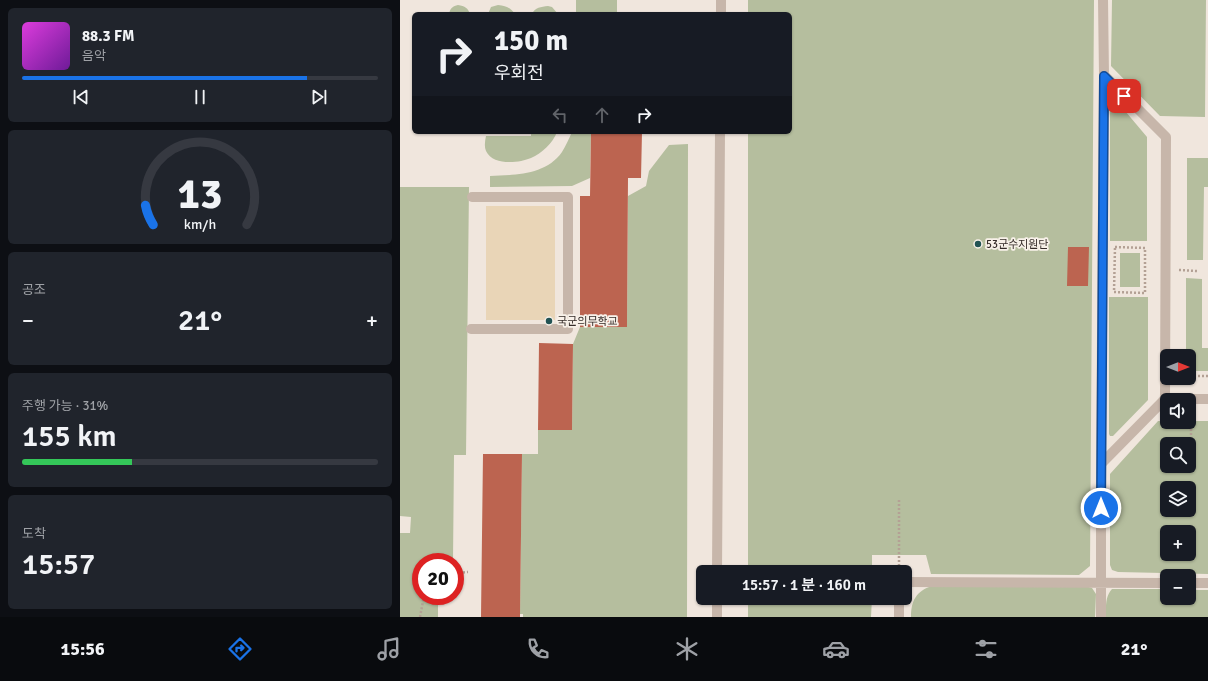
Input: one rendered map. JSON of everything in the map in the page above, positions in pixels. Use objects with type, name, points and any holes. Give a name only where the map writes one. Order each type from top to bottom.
[{"type":"street","points":[[721,0],[721,12]]},
{"type":"street","points":[[1101,617],[1104,76],[1103,0]]},
{"type":"street","points":[[1104,76],[1166,137],[1165,393]]},
{"type":"street","points":[[717,565],[720,134]]},
{"type":"street","points":[[470,329],[568,329],[568,197],[472,197]]},
{"type":"street","points":[[1196,399],[1208,399]]},
{"type":"street","points":[[1101,464],[1160,404]]},
{"type":"street","points":[[912,582],[1160,582]]},
{"type":"street","points":[[1196,583],[1208,583]]},
{"type":"street","points":[[717,605],[717,617]]},
{"type":"street","points":[[899,605],[899,617]]},
{"type":"path","points":[[1115,247],[1145,248],[1145,292],[1114,292],[1115,247]]},
{"type":"path","points":[[1196,376],[1208,376]]},
{"type":"path","points":[[899,500],[900,565]]},
{"type":"path","points":[[464,572],[468,572]]},
{"type":"path","points":[[420,617],[422,605]]},
{"type":"green space","points":[[576,0],[617,0],[617,12],[576,12]]},
{"type":"green space","name":"53군수지원단","points":[[748,0],[1094,0],[1090,566],[1079,575],[931,574],[926,555],[872,555],[872,565],[748,565],[748,134],[792,134],[792,12],[748,12]]},
{"type":"green space","points":[[1112,0],[1206,0],[1205,117],[1160,116],[1111,66]]},
{"type":"green space","points":[[498,5],[508,7],[513,12],[489,12],[491,7]]},
{"type":"green space","points":[[455,6],[463,6],[469,12],[450,12]]},
{"type":"green space","points":[[541,7],[552,7],[556,12],[533,12]]},
{"type":"green space","points":[[1111,99],[1115,99],[1147,137],[1147,241],[1110,241]]},
{"type":"green space","points":[[531,134],[556,134],[547,147],[535,156],[526,160],[513,162],[500,161],[489,156],[486,151],[486,136],[531,136]]},
{"type":"green space","points":[[571,134],[591,134],[590,178],[572,186],[490,187],[490,176],[520,174],[548,165],[562,152]]},
{"type":"green space","points":[[688,144],[687,617],[523,617],[523,614],[520,614],[522,454],[538,454],[538,430],[572,430],[573,344],[580,327],[627,327],[628,196],[646,186],[649,171],[669,145]]},
{"type":"green space","points":[[1187,158],[1208,158],[1208,187],[1204,187],[1203,260],[1187,260]]},
{"type":"green space","points":[[400,187],[469,187],[466,455],[454,455],[453,553],[412,553],[412,605],[438,605],[438,617],[400,617],[400,533],[410,533],[411,517],[400,516]]},
{"type":"green space","points":[[1120,253],[1140,253],[1140,287],[1120,287]]},
{"type":"green space","points":[[1186,278],[1202,279],[1202,348],[1208,348],[1208,371],[1196,371],[1196,349],[1186,349]]},
{"type":"green space","points":[[1109,297],[1148,297],[1148,400],[1113,436],[1110,436],[1109,434]]},
{"type":"green space","points":[[1158,421],[1160,421],[1160,429],[1196,429],[1196,421],[1208,421],[1208,574],[1196,574],[1196,569],[1160,569],[1160,573],[1118,572],[1112,570],[1110,565],[1110,474]]},
{"type":"green space","points":[[932,586],[1085,586],[1092,588],[1096,594],[1095,617],[911,617],[913,601],[918,594]]},
{"type":"green space","points":[[1112,589],[1160,589],[1160,605],[1196,605],[1196,590],[1208,590],[1208,617],[1106,617],[1107,598]]},
{"type":"green space","points":[[748,605],[872,605],[871,617],[748,617]]},
{"type":"sand","points":[[486,206],[555,206],[555,320],[486,320]]},
{"type":"building","points":[[591,134],[642,134],[641,178],[628,178],[627,327],[580,327],[580,196],[590,196]]},
{"type":"building","points":[[1068,247],[1089,247],[1088,286],[1067,286]]},
{"type":"building","points":[[539,343],[573,344],[572,430],[538,430]]},
{"type":"building","points":[[483,454],[522,454],[520,617],[481,617]]},
{"type":"place","name":"53군수지원단","points":[[978,244]]},
{"type":"place","name":"국군의무학교","points":[[549,321]]},
{"type":"route","points":[[1101,508],[1104,76],[1124,96]]}]
